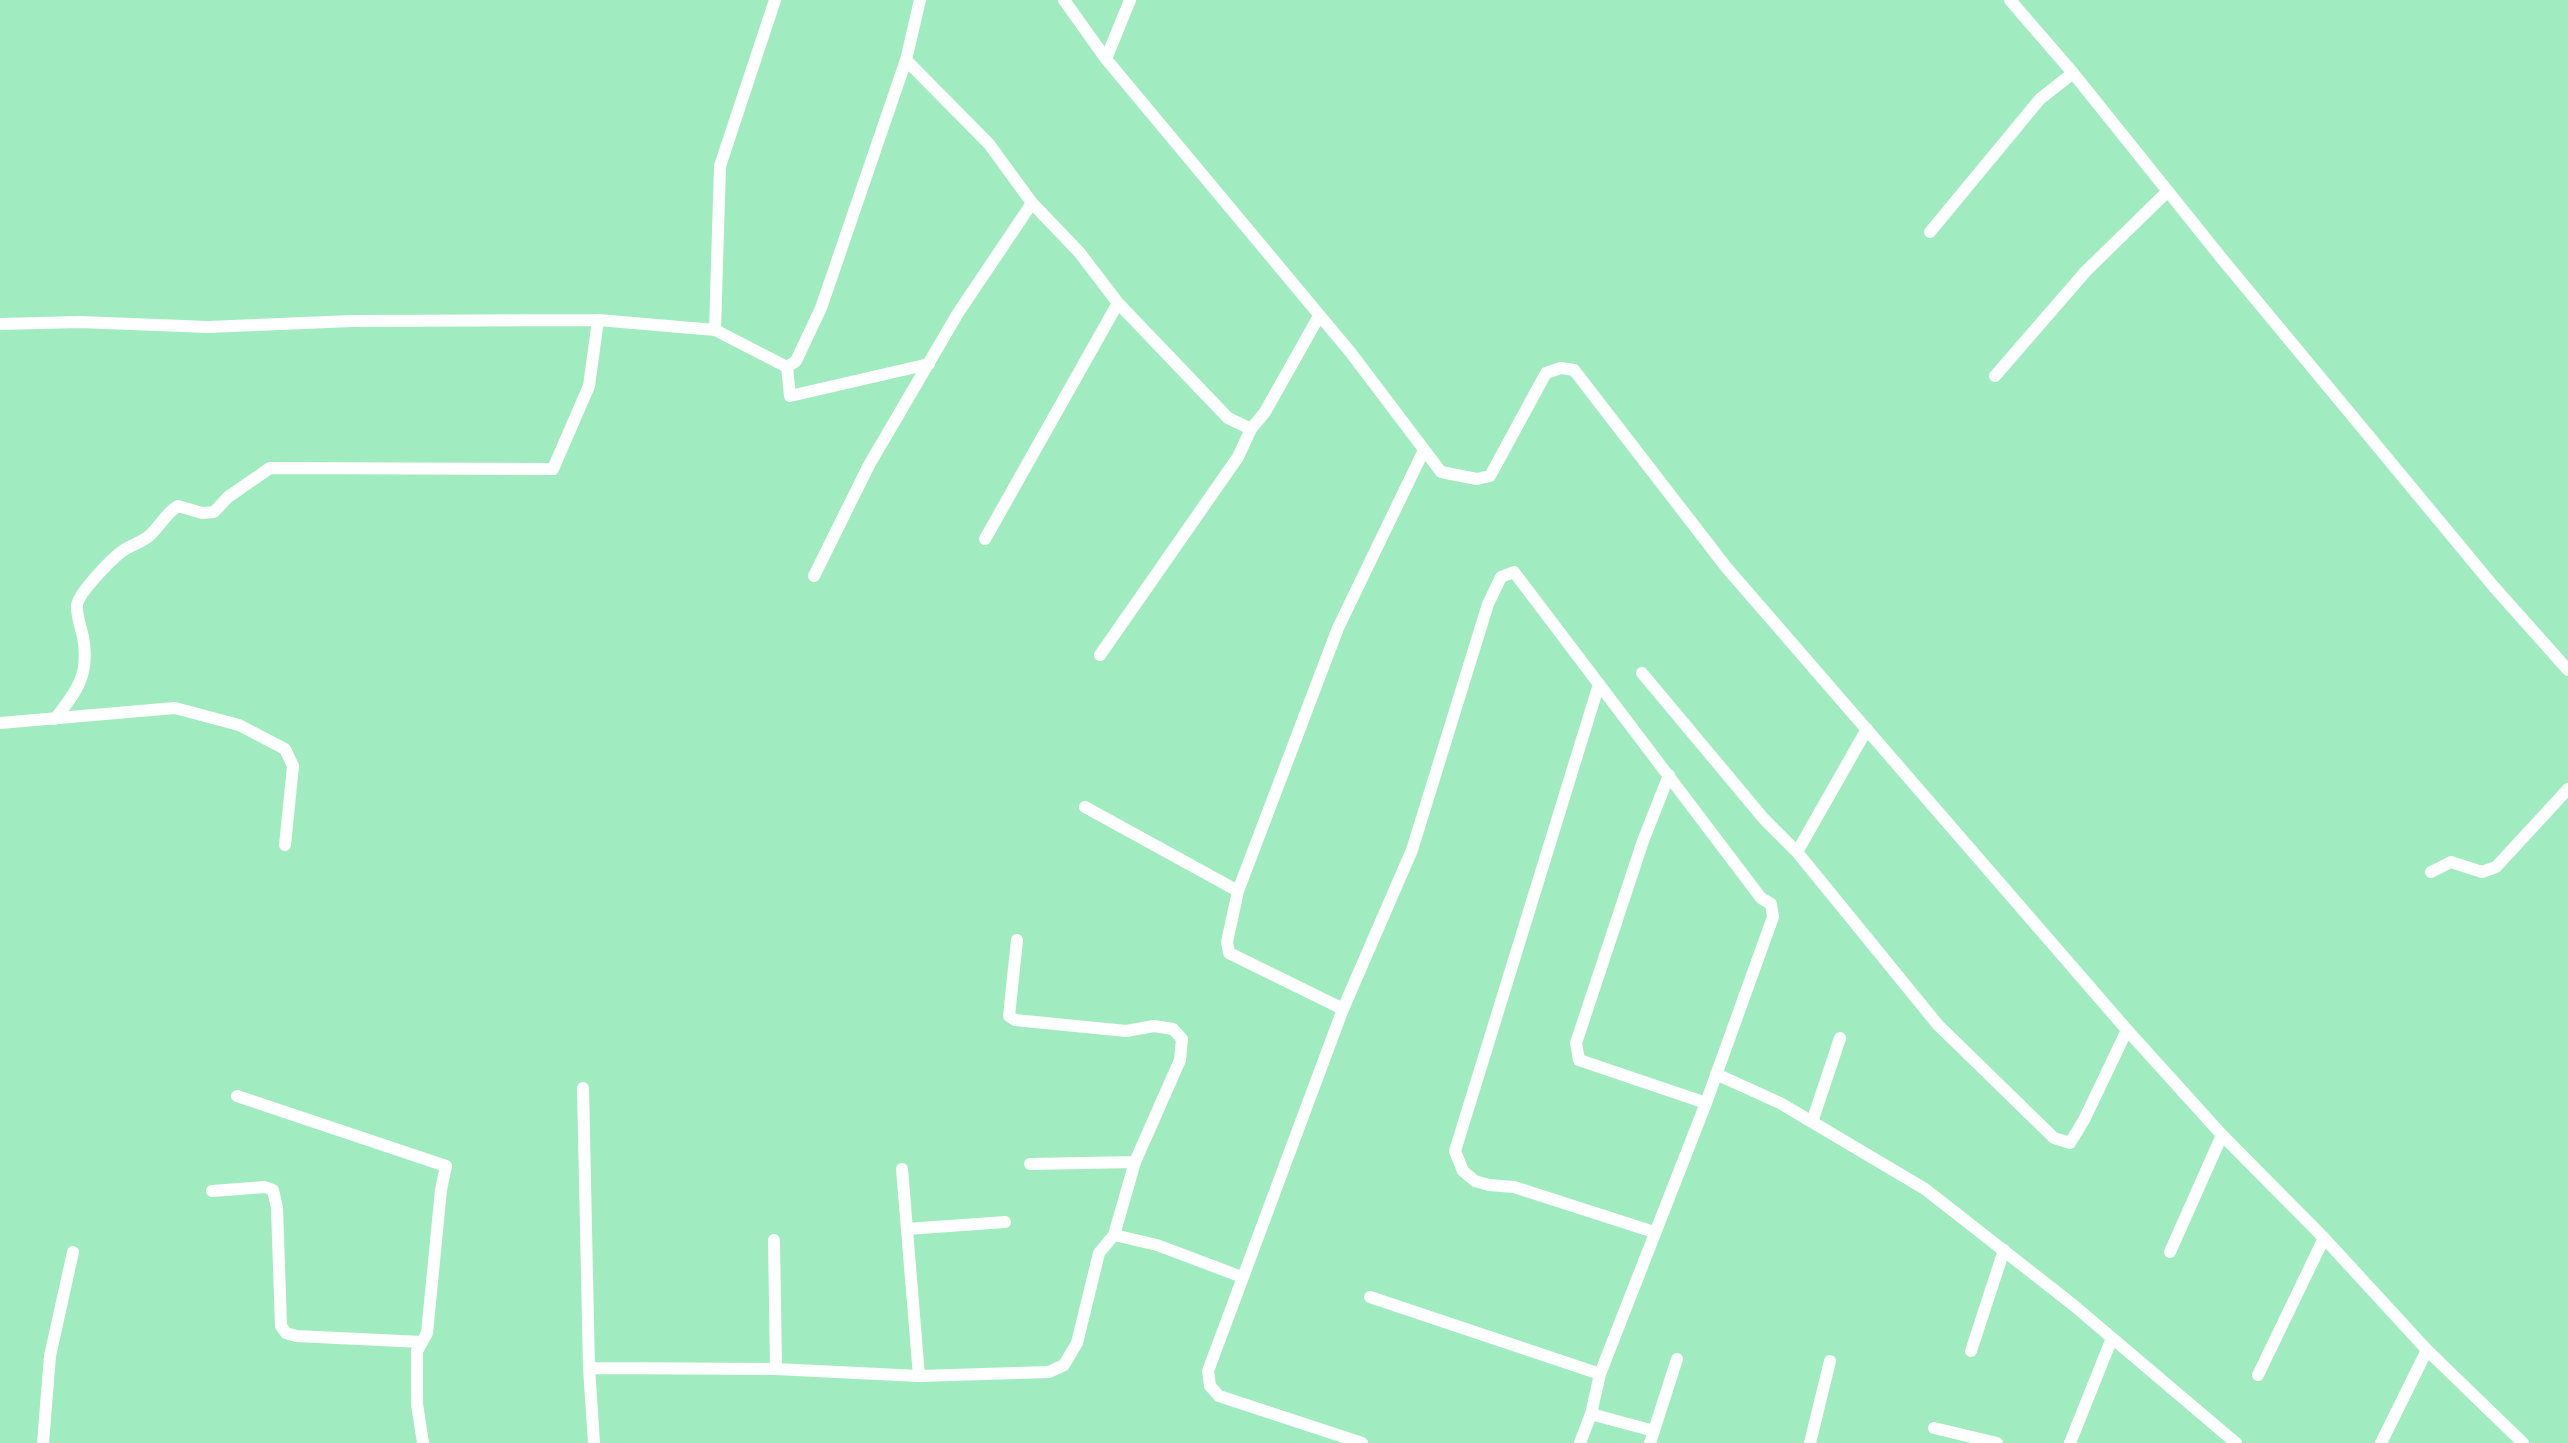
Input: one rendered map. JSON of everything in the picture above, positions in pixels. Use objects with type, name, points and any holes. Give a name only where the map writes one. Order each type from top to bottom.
[{"type":"street","points":[[715,330],[720,166],[775,0]]},
{"type":"street","points":[[787,367],[796,360],[821,308],[906,60],[920,0]]},
{"type":"street","points":[[1064,0],[1106,58],[1351,354],[1441,472],[1477,479],[1490,476],[1545,373],[1560,368],[1574,370],[1726,567],[2127,1031],[2427,1350],[2523,1443]]},
{"type":"street","points":[[1106,58],[1130,0]]},
{"type":"street","points":[[2010,0],[2073,73],[2494,587],[2568,670]]},
{"type":"street","points":[[906,60],[989,144],[1032,203],[1079,252],[1118,303],[1228,418],[1251,429]]},
{"type":"street","points":[[1930,232],[2040,99],[2073,73]]},
{"type":"street","points":[[1995,376],[2086,271],[2168,191]]},
{"type":"street","points":[[814,576],[869,465],[958,313],[1032,203]]},
{"type":"street","points":[[985,539],[1118,303]]},
{"type":"street","points":[[1100,655],[1238,457],[1251,429],[1265,412],[1319,316]]},
{"type":"street","points":[[55,719],[77,692],[85,668],[85,649],[77,607],[80,599],[123,550],[146,539],[163,523],[167,512],[178,506],[202,513],[214,512],[228,497],[270,468],[554,469],[589,386],[598,320]]},
{"type":"street","points":[[0,324],[80,322],[208,327],[352,321],[598,320],[715,330],[787,367]]},
{"type":"street","points":[[787,367],[790,396],[929,364]]},
{"type":"street","points":[[1343,1009],[1228,953],[1227,942],[1238,891],[1338,628],[1424,450]]},
{"type":"street","points":[[1362,1443],[1219,1396],[1210,1386],[1208,1371],[1343,1009],[1412,850],[1488,604],[1501,577],[1514,572],[1761,898],[1771,904],[1773,917],[1706,1102],[1600,1374],[1591,1414],[1580,1443]]},
{"type":"street","points":[[1642,673],[1764,819],[1797,852],[1938,1025],[2054,1138],[2070,1143],[2127,1031]]},
{"type":"street","points":[[1599,684],[1455,1151],[1463,1171],[1475,1181],[1514,1187],[1654,1232]]},
{"type":"street","points":[[0,723],[175,708],[239,725],[285,749],[293,766],[285,845]]},
{"type":"street","points":[[1797,852],[1867,729]]},
{"type":"street","points":[[1669,775],[1643,841],[1576,1043],[1579,1060],[1706,1102]]},
{"type":"street","points":[[2431,872],[2451,862],[2482,872],[2496,867],[2568,789]]},
{"type":"street","points":[[1085,807],[1238,891]]},
{"type":"street","points":[[589,1368],[776,1369],[919,1376],[1049,1372],[1064,1365],[1077,1343],[1099,1253],[1114,1235],[1135,1162],[1180,1060],[1182,1039],[1172,1029],[1126,1031],[1015,1020],[1009,1016],[1017,940]]},
{"type":"street","points":[[1812,1122],[1840,1038]]},
{"type":"street","points":[[1716,1074],[1780,1103],[1925,1189],[2112,1338],[2232,1442]]},
{"type":"street","points":[[583,1088],[589,1368],[594,1443]]},
{"type":"street","points":[[237,1096],[446,1166],[441,1190],[427,1333],[417,1351],[417,1404],[423,1443]]},
{"type":"street","points":[[2171,1252],[2222,1135]]},
{"type":"street","points":[[1030,1164],[1135,1162]]},
{"type":"street","points":[[902,1169],[919,1376]]},
{"type":"street","points":[[212,1191],[265,1187],[273,1190],[277,1208],[281,1326],[286,1334],[422,1342]]},
{"type":"street","points":[[907,1229],[1005,1222]]},
{"type":"street","points":[[1114,1235],[1157,1245],[1242,1277]]},
{"type":"street","points":[[2258,1375],[2324,1238]]},
{"type":"street","points":[[774,1240],[776,1369]]},
{"type":"street","points":[[1971,1351],[2004,1250]]},
{"type":"street","points":[[43,1443],[50,1356],[73,1252]]},
{"type":"street","points":[[1370,1297],[1600,1374]]},
{"type":"street","points":[[2070,1443],[2112,1338]]},
{"type":"street","points":[[2381,1443],[2427,1350]]},
{"type":"street","points":[[1591,1414],[1652,1437],[1677,1359]]},
{"type":"street","points":[[1810,1443],[1830,1361]]},
{"type":"street","points":[[1934,1428],[1997,1443]]}]
